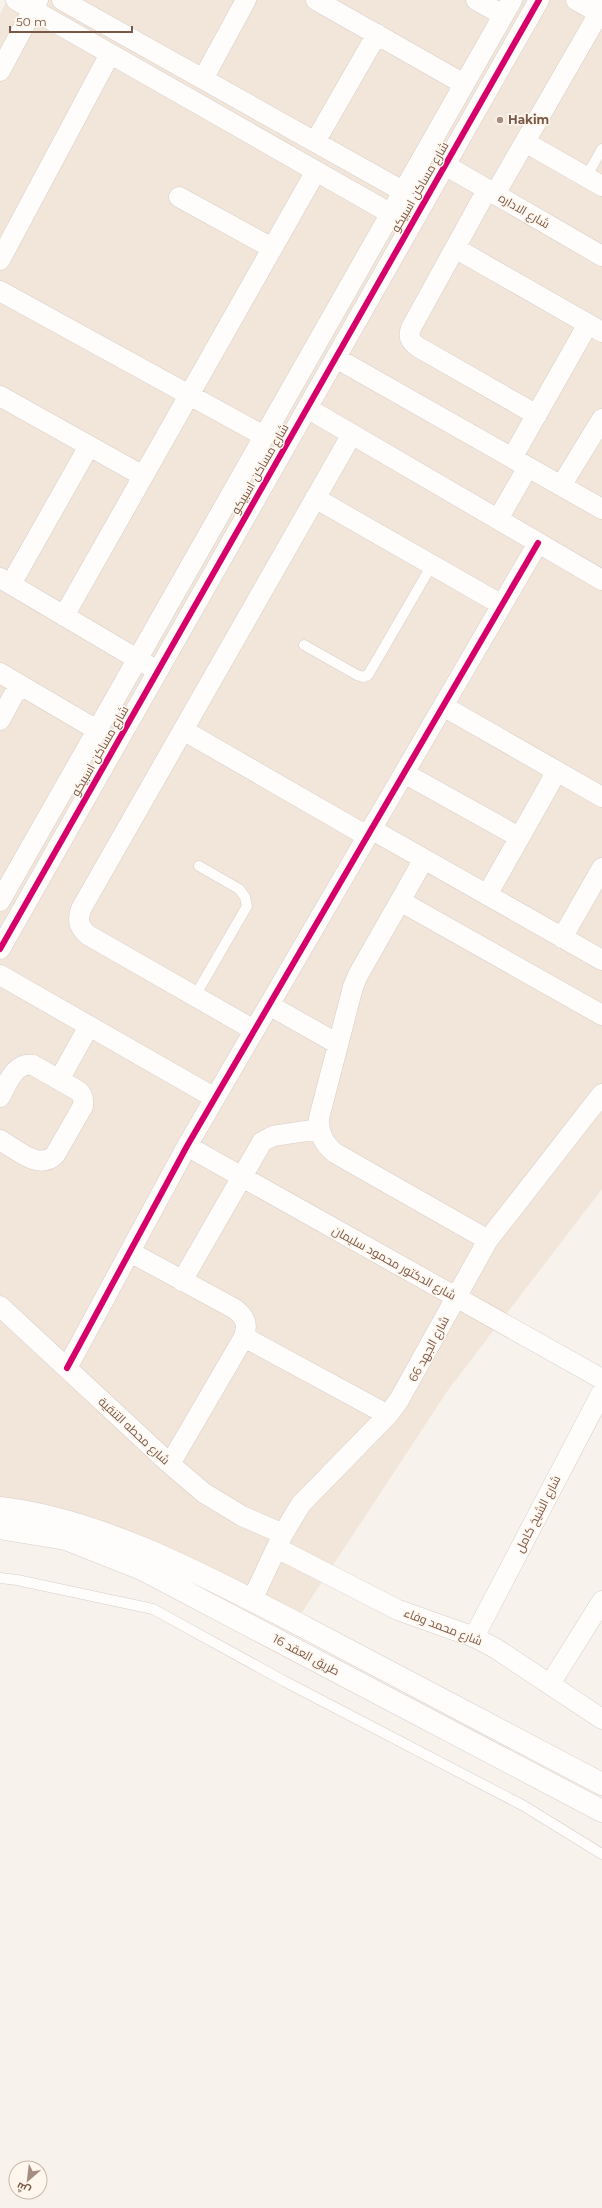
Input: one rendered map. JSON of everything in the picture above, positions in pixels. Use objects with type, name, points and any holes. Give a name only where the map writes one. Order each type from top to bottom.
[{"type":"street","points":[[16,0],[35,5],[110,54],[411,226]]},
{"type":"street","points":[[62,0],[90,7],[203,79],[424,203]]},
{"type":"street","points":[[203,79],[246,0]]},
{"type":"street","points":[[316,0],[464,84]]},
{"type":"street","points":[[476,0],[507,8]]},
{"type":"street","name":"شارع مساكن اسبيكو","points":[[0,949],[539,0]]},
{"type":"street","points":[[537,415],[412,342],[409,335],[411,328],[455,248],[525,142],[601,10],[576,0]]},
{"type":"street","points":[[0,71],[35,5]]},
{"type":"street","name":"شارع مساكن اسبيكو","points":[[0,901],[507,8]]},
{"type":"street","points":[[315,142],[377,34]]},
{"type":"street","points":[[0,260],[110,54]]},
{"type":"street","points":[[525,142],[594,182]]},
{"type":"street","name":"شارع الاداره","points":[[445,166],[602,256]]},
{"type":"street","points":[[64,616],[316,171]]},
{"type":"street","points":[[179,197],[272,248]]},
{"type":"street","points":[[455,248],[595,328],[537,415],[498,519]]},
{"type":"street","points":[[0,291],[264,436]]},
{"type":"street","points":[[336,358],[602,509]]},
{"type":"street","points":[[0,396],[143,476]]},
{"type":"street","points":[[307,408],[602,580]]},
{"type":"street","points":[[561,486],[602,419]]},
{"type":"street","points":[[254,1030],[88,935],[80,929],[78,919],[81,909],[352,434]]},
{"type":"street","points":[[89,446],[5,581],[158,671]]},
{"type":"street","points":[[315,498],[502,605]]},
{"type":"street","points":[[66,1368],[214,1098],[538,543]]},
{"type":"street","points":[[0,673],[97,730]]},
{"type":"street","points":[[0,720],[19,685]]},
{"type":"street","points":[[443,706],[602,797]]},
{"type":"street","points":[[183,730],[369,833],[424,859],[602,960]]},
{"type":"street","points":[[487,895],[557,771]]},
{"type":"street","points":[[404,773],[519,837]]},
{"type":"street","points":[[424,859],[358,976],[338,1044],[319,1118],[319,1129],[327,1147],[335,1153],[488,1240]]},
{"type":"street","points":[[562,938],[602,868]]},
{"type":"street","points":[[400,901],[602,1015]]},
{"type":"street","points":[[0,975],[214,1098]]},
{"type":"street","points":[[269,1005],[338,1044]]},
{"type":"street","points":[[59,1080],[89,1026]]},
{"type":"street","points":[[0,1097],[14,1072],[19,1066],[26,1064],[33,1065],[81,1092],[84,1099],[83,1106],[55,1155],[50,1160],[43,1162],[36,1160],[0,1140]]},
{"type":"street","name":"شارع الجهد 66","points":[[252,1600],[280,1541],[301,1504],[388,1415],[409,1385],[488,1240],[602,1094]]},
{"type":"street","points":[[182,1281],[262,1142],[267,1138],[319,1129]]},
{"type":"street","name":"شارع الدكتور محمود سليمان","points":[[187,1146],[602,1379]]},
{"type":"street","points":[[130,1252],[235,1309],[244,1316],[247,1327],[244,1337],[170,1464]]},
{"type":"street","name":"شارع محطه التنقية","points":[[0,1306],[170,1464],[204,1493],[280,1541]]},
{"type":"street","points":[[244,1337],[388,1415]]},
{"type":"street","name":"شارع الشيخ كامل","points":[[474,1637],[602,1392]]},
{"type":"street","name":"طريق العقد 16","points":[[0,1508],[38,1515],[105,1534],[156,1554],[252,1600],[602,1784]]},
{"type":"street","name":"طريق العقد 16","points":[[0,1528],[66,1539],[142,1569],[602,1811]]},
{"type":"street","name":"شارع محمد وفاء","points":[[280,1541],[398,1610],[474,1637],[495,1648],[602,1719]]},
{"type":"street","points":[[550,1684],[602,1601]]},
{"type":"lane","points":[[594,182],[602,150]]},
{"type":"lane","points":[[304,645],[357,675],[363,677],[368,675],[432,565]]},
{"type":"lane","points":[[195,996],[247,906],[245,897],[239,889],[199,866]]},
{"type":"lane","points":[[0,1578],[17,1580],[153,1609],[284,1681],[524,1806],[602,1854]]},
{"type":"shaded area","points":[[7,0],[602,0],[602,1189],[448,1390],[289,1632],[167,1566],[0,1516],[0,14]]},
{"type":"cycle path","points":[[0,949],[539,0]]},
{"type":"cycle path","points":[[67,1368],[187,1146],[538,543]]},
{"type":"place","name":"Hakim","points":[[500,120]]}]
